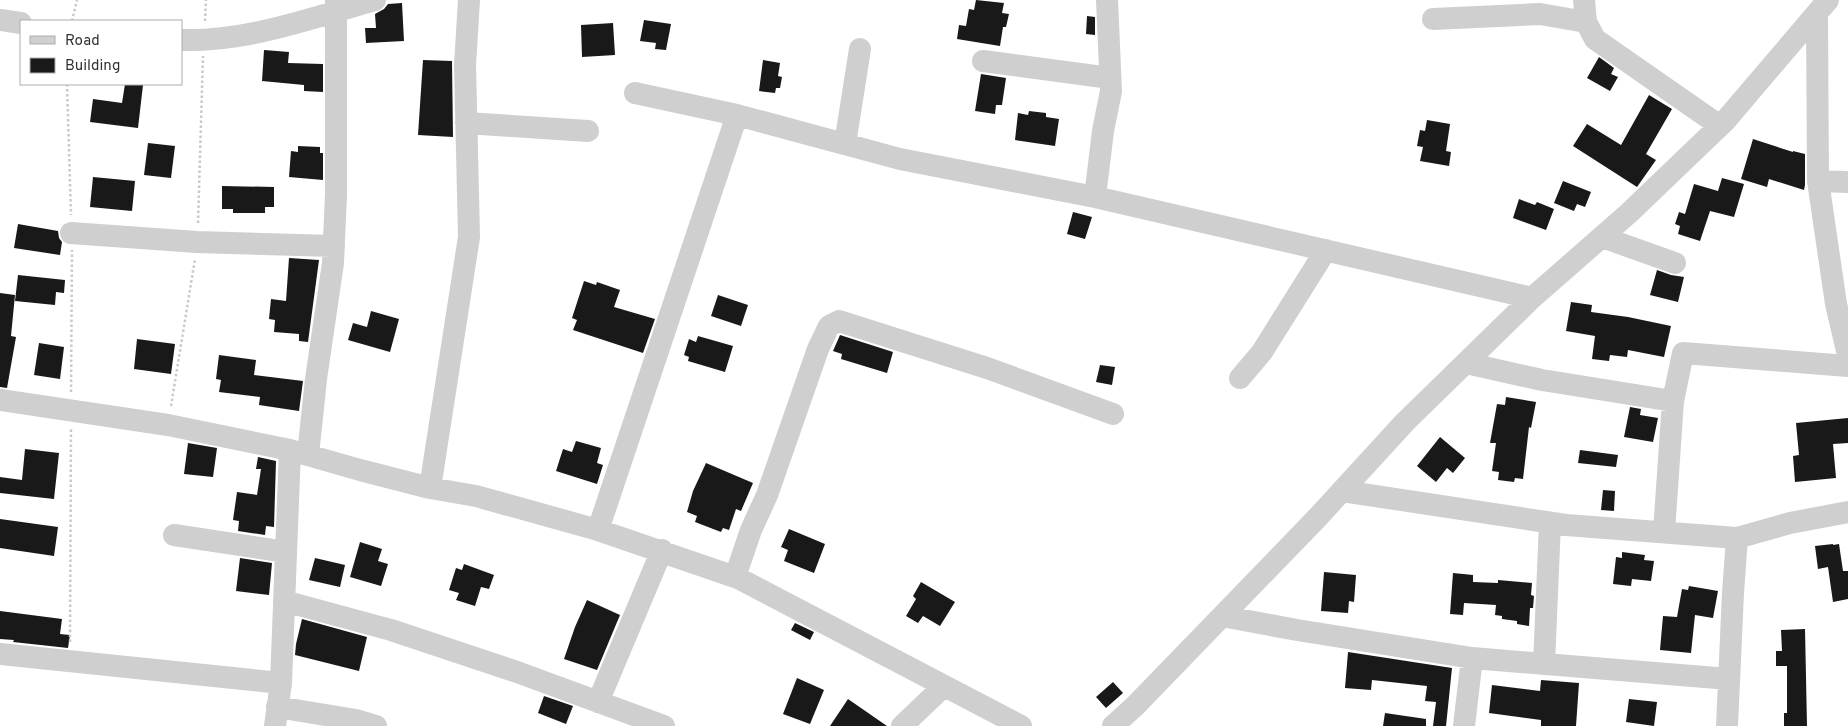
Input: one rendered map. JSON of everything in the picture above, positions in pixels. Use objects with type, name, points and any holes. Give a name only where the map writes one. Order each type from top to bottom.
[{"type":"street","points":[[182,40],[204,40],[282,27],[336,6],[374,0]]},
{"type":"street","points":[[430,488],[469,237],[465,65],[469,0]]},
{"type":"street","points":[[1095,197],[1103,132],[1111,91],[1108,0]]},
{"type":"street","points":[[1584,0],[1586,22],[1594,39],[1720,126]]},
{"type":"street","points":[[336,6],[333,263],[316,379],[299,453],[286,552],[281,683],[276,717],[356,720],[376,726]]},
{"type":"street","points":[[1113,726],[1135,706],[1222,616],[1405,422],[1532,298],[1602,237],[1720,126],[1822,7]]},
{"type":"street","points":[[1822,7],[1818,181],[1842,305],[1848,355]]},
{"type":"street","points":[[1433,19],[1540,14],[1586,22]]},
{"type":"street","points":[[0,20],[20,23]]},
{"type":"street","points":[[845,144],[860,49]]},
{"type":"street","points":[[983,61],[1110,78]]},
{"type":"street","points":[[635,93],[737,115],[900,159],[1095,197],[1532,298]]},
{"type":"street","points":[[598,530],[737,115]]},
{"type":"street","points":[[466,123],[588,131]]},
{"type":"street","points":[[1818,181],[1848,182]]},
{"type":"street","points":[[71,233],[197,242],[334,246]]},
{"type":"street","points":[[1602,237],[1675,263]]},
{"type":"street","points":[[1240,378],[1262,352],[1326,250]]},
{"type":"street","points":[[735,577],[751,530],[767,495],[818,349],[829,326],[839,321],[987,368],[1113,414]]},
{"type":"street","points":[[1664,532],[1674,402],[1684,353],[1848,366]]},
{"type":"street","points":[[1466,363],[1542,380],[1674,402]]},
{"type":"street","points":[[0,400],[168,425],[299,453],[430,488],[476,496],[662,550],[735,577],[1021,726]]},
{"type":"street","points":[[1342,490],[1550,522],[1737,538],[1790,524],[1848,512]]},
{"type":"street","points":[[1544,664],[1550,522]]},
{"type":"street","points":[[174,535],[286,552]]},
{"type":"street","points":[[1727,726],[1737,538]]},
{"type":"street","points":[[598,702],[662,550]]},
{"type":"street","points":[[284,601],[400,633],[516,672],[664,726]]},
{"type":"street","points":[[1222,616],[1472,658],[1729,679]]},
{"type":"street","points":[[0,654],[281,683]]},
{"type":"street","points":[[1464,726],[1472,658]]},
{"type":"street","points":[[902,726],[944,686]]},
{"type":"path","points":[[72,20],[77,0]]},
{"type":"path","points":[[168,425],[197,242],[206,0]]},
{"type":"path","points":[[68,85],[71,233],[70,661]]},
{"type":"building","points":[[976,0],[1004,3],[1002,13],[1009,14],[1006,27],[1003,27],[1000,46],[957,39],[959,25],[966,26],[969,9],[974,10]]},
{"type":"building","points":[[402,3],[404,41],[366,43],[365,28],[376,28],[375,14],[384,9],[388,4]]},
{"type":"building","points":[[1087,16],[1095,17],[1095,35],[1086,34]]},
{"type":"building","points":[[644,20],[671,24],[666,50],[655,49],[656,43],[640,41]]},
{"type":"building","points":[[613,23],[615,55],[582,57],[581,25]]},
{"type":"building","points":[[264,50],[289,52],[288,63],[323,64],[323,92],[304,91],[304,85],[262,81]]},
{"type":"building","points":[[1599,57],[1614,68],[1611,74],[1618,77],[1610,91],[1587,78]]},
{"type":"building","points":[[423,60],[452,61],[453,137],[418,135]]},
{"type":"building","points":[[763,60],[780,63],[778,76],[782,77],[780,88],[776,88],[775,93],[759,91]]},
{"type":"building","points":[[981,74],[1006,78],[1002,105],[996,105],[995,114],[975,111]]},
{"type":"building","points":[[125,85],[143,85],[138,128],[90,122],[93,99],[122,103]]},
{"type":"building","points":[[1649,95],[1672,109],[1646,154],[1656,160],[1637,187],[1573,146],[1587,124],[1621,145]]},
{"type":"building","points":[[1029,111],[1046,113],[1046,117],[1059,119],[1055,146],[1015,140],[1018,113],[1028,115]]},
{"type":"building","points":[[1427,120],[1450,124],[1446,151],[1451,152],[1449,166],[1420,161],[1423,147],[1417,146],[1420,130],[1425,131]]},
{"type":"building","points":[[1753,139],[1805,154],[1804,190],[1769,179],[1767,187],[1741,179]]},
{"type":"building","points":[[148,143],[175,146],[171,178],[144,175]]},
{"type":"building","points":[[298,146],[320,147],[320,153],[323,153],[323,180],[289,177],[291,151],[298,152]]},
{"type":"building","points":[[93,177],[135,181],[132,211],[90,207]]},
{"type":"building","points":[[1722,178],[1744,184],[1734,217],[1710,211],[1700,241],[1678,234],[1680,226],[1675,224],[1679,212],[1685,214],[1694,184],[1718,191]]},
{"type":"building","points":[[1563,181],[1591,192],[1585,207],[1577,204],[1574,211],[1554,203]]},
{"type":"building","points":[[222,186],[274,187],[274,207],[265,207],[265,213],[233,213],[233,209],[222,209]]},
{"type":"building","points":[[1519,199],[1535,205],[1537,202],[1554,209],[1546,230],[1513,218]]},
{"type":"building","points":[[1073,212],[1092,217],[1085,239],[1067,234]]},
{"type":"building","points":[[18,224],[58,231],[62,242],[60,255],[14,248]]},
{"type":"building","points":[[289,258],[319,260],[308,342],[299,341],[299,334],[274,332],[275,320],[269,319],[271,299],[286,301]]},
{"type":"building","points":[[1657,270],[1684,277],[1678,302],[1650,295]]},
{"type":"building","points":[[18,275],[65,280],[64,293],[56,292],[55,305],[15,301]]},
{"type":"building","points":[[584,281],[596,285],[597,282],[620,290],[614,307],[655,319],[643,353],[573,330],[577,320],[572,318]]},
{"type":"building","points":[[0,293],[15,295],[11,336],[16,337],[7,388],[0,387]]},
{"type":"building","points":[[718,295],[748,305],[741,326],[711,316]]},
{"type":"building","points":[[1571,302],[1592,305],[1591,312],[1671,326],[1664,357],[1628,350],[1627,357],[1610,355],[1609,361],[1592,359],[1595,336],[1566,331]]},
{"type":"building","points":[[371,311],[399,319],[390,352],[348,340],[353,323],[367,327]]},
{"type":"building","points":[[840,335],[893,352],[887,373],[841,359],[842,354],[833,351]]},
{"type":"building","points":[[698,336],[733,346],[725,372],[688,361],[689,357],[684,355],[689,339],[696,342]]},
{"type":"building","points":[[137,339],[175,344],[171,374],[134,369]]},
{"type":"building","points":[[39,343],[64,347],[60,379],[34,375]]},
{"type":"building","points":[[219,355],[256,360],[254,375],[303,381],[299,411],[259,405],[260,397],[219,392],[221,380],[216,379]]},
{"type":"building","points":[[1100,365],[1115,367],[1112,385],[1096,382]]},
{"type":"building","points":[[1506,397],[1536,402],[1531,428],[1529,427],[1523,479],[1515,478],[1514,482],[1498,480],[1499,472],[1492,471],[1496,443],[1490,443],[1497,404],[1505,405]]},
{"type":"building","points":[[1630,407],[1641,409],[1640,415],[1658,418],[1653,442],[1624,437]]},
{"type":"building","points":[[1848,418],[1848,443],[1833,444],[1836,478],[1795,482],[1793,456],[1799,455],[1796,423]]},
{"type":"building","points":[[1440,437],[1465,458],[1453,473],[1447,468],[1436,482],[1417,466]]},
{"type":"building","points":[[576,441],[601,448],[597,463],[603,465],[597,484],[556,471],[563,449],[572,452]]},
{"type":"building","points":[[188,443],[217,448],[213,477],[184,474]]},
{"type":"building","points":[[25,449],[59,453],[54,499],[0,493],[0,477],[22,480]]},
{"type":"building","points":[[1580,450],[1618,455],[1616,467],[1578,463]]},
{"type":"building","points":[[258,457],[276,461],[274,527],[266,526],[265,535],[238,531],[239,521],[233,520],[237,492],[257,495],[261,469],[256,469]]},
{"type":"building","points":[[706,463],[753,483],[741,511],[736,509],[729,530],[723,528],[721,532],[695,522],[697,516],[687,512],[693,491]]},
{"type":"building","points":[[1603,490],[1615,491],[1614,511],[1601,510]]},
{"type":"building","points":[[0,519],[58,527],[54,556],[0,548]]},
{"type":"building","points":[[789,529],[825,544],[814,573],[784,561],[788,550],[781,547]]},
{"type":"building","points":[[360,542],[382,549],[378,561],[388,564],[381,586],[350,577]]},
{"type":"building","points":[[1839,544],[1843,571],[1848,571],[1848,599],[1833,602],[1828,567],[1818,569],[1815,546]]},
{"type":"building","points":[[1622,552],[1645,555],[1644,560],[1654,561],[1651,581],[1632,579],[1631,586],[1613,584],[1616,557],[1622,558]]},
{"type":"building","points":[[240,558],[272,563],[269,595],[236,591]]},
{"type":"building","points":[[315,558],[345,565],[340,587],[309,580]]},
{"type":"building","points":[[464,564],[494,575],[489,589],[481,587],[475,606],[456,600],[459,593],[449,590],[456,568],[462,570]]},
{"type":"building","points":[[1324,572],[1356,575],[1354,602],[1349,601],[1348,613],[1321,611]]},
{"type":"building","points":[[1453,573],[1473,575],[1473,582],[1498,583],[1498,580],[1532,583],[1531,595],[1534,596],[1533,608],[1530,608],[1529,626],[1517,624],[1517,621],[1502,619],[1502,616],[1495,615],[1496,605],[1464,603],[1463,615],[1450,614]]},
{"type":"building","points":[[921,582],[955,602],[940,626],[923,616],[918,623],[906,616],[916,599],[913,596]]},
{"type":"building","points":[[1689,586],[1718,591],[1713,618],[1695,615],[1691,653],[1660,650],[1663,616],[1677,617],[1682,589],[1688,590]]},
{"type":"building","points":[[587,600],[620,615],[597,670],[564,659]]},
{"type":"building","points":[[0,611],[62,619],[60,634],[70,635],[68,648],[0,639]]},
{"type":"building","points":[[302,619],[367,637],[359,671],[295,655]]},
{"type":"building","points":[[795,623],[814,632],[810,640],[791,630]]},
{"type":"building","points":[[1805,629],[1807,726],[1784,726],[1784,713],[1787,713],[1787,666],[1776,666],[1776,651],[1782,651],[1781,630]]},
{"type":"building","points":[[1348,652],[1452,668],[1446,726],[1433,726],[1436,702],[1425,701],[1427,686],[1372,680],[1371,690],[1345,688]]},
{"type":"building","points":[[797,678],[824,690],[810,724],[783,714]]},
{"type":"building","points":[[1541,680],[1579,683],[1576,726],[1541,726],[1541,720],[1489,713],[1492,685],[1540,691]]},
{"type":"building","points":[[1113,682],[1123,693],[1106,708],[1096,697]]},
{"type":"building","points":[[544,696],[573,706],[566,724],[538,713]]},
{"type":"building","points":[[848,699],[887,726],[830,726]]},
{"type":"building","points":[[1629,699],[1657,702],[1654,726],[1626,722]]},
{"type":"building","points":[[1385,713],[1426,719],[1426,726],[1383,726]]}]
